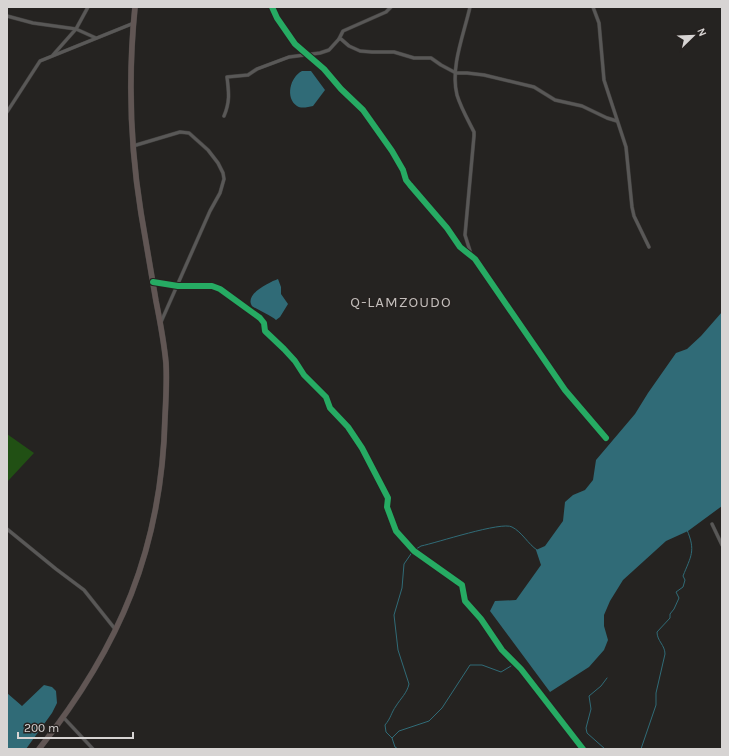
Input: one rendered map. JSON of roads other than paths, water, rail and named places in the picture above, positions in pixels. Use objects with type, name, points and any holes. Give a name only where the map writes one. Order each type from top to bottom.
[{"type":"highway","points":[[39,749],[64,718],[97,666],[116,630],[142,566],[149,541],[159,491],[165,441],[166,363],[141,211],[133,146],[131,64],[135,7]]},
{"type":"street","points":[[52,56],[76,29],[88,7]]},
{"type":"street","points":[[272,7],[277,18],[295,44],[324,69],[341,89],[363,110],[392,151],[403,170],[406,180],[447,228],[460,247],[471,254]]},
{"type":"street","points":[[224,116],[230,94],[227,77],[248,74],[257,68],[289,57],[320,53],[329,50],[344,31],[386,12],[391,7]]},
{"type":"street","points":[[470,7],[459,46],[456,73],[458,97],[474,132],[465,235],[471,254],[523,327],[565,390],[606,438]]},
{"type":"street","points":[[592,7],[599,28],[604,80],[611,97],[612,106],[626,147],[634,216],[650,248]]},
{"type":"street","points":[[7,16],[33,23],[76,29],[96,38]]},
{"type":"street","points":[[7,112],[40,61],[134,22]]},
{"type":"street","points":[[339,39],[360,51],[394,52],[414,58],[430,58],[456,73],[484,75],[534,87],[555,100],[582,106],[617,121]]},
{"type":"street","points":[[133,146],[180,132],[190,133],[208,150],[223,172],[224,179],[220,193],[210,211],[178,286],[160,323]]},
{"type":"street","points":[[153,282],[178,286],[212,286],[220,289],[260,318],[264,323],[265,331],[288,353],[304,374],[326,397],[330,408],[348,427],[362,448],[388,498],[387,507],[396,531],[414,551],[462,586],[465,602],[481,619],[502,650],[521,669],[583,749]]},
{"type":"street","points":[[712,524],[722,545]]},
{"type":"street","points":[[7,528],[56,569],[84,590],[116,630]]},
{"type":"street","points":[[64,718],[93,749]]},
{"type":"water","points":[[302,71],[311,71],[325,90],[313,106],[305,108],[297,106],[293,102],[290,93],[290,88],[294,78]]},
{"type":"water","points":[[278,279],[281,287],[281,294],[288,304],[280,317],[276,320],[252,306],[250,302],[252,297],[259,289]]},
{"type":"water","points":[[722,312],[722,506],[688,531],[666,541],[623,580],[610,601],[604,615],[604,626],[608,640],[604,650],[589,667],[550,692],[490,611],[495,601],[516,600],[541,565],[536,550],[545,546],[563,521],[565,502],[573,495],[585,490],[593,480],[596,460],[635,414],[676,353],[687,349],[701,336]]},
{"type":"water","points":[[44,685],[52,687],[56,691],[57,703],[52,713],[26,749],[7,749],[7,693],[22,706]]},
{"type":"waterway","points":[[392,738],[386,732],[385,725],[409,684],[398,650],[394,615],[402,588],[404,564],[413,551],[421,546],[468,533],[506,526],[516,529],[537,550]]},
{"type":"waterway","points":[[641,749],[656,705],[656,693],[665,654],[657,632],[670,618],[670,614],[679,598],[676,592],[683,587],[685,580],[683,576],[692,549],[687,530]]},
{"type":"waterway","points":[[398,749],[395,747],[392,738],[399,731],[429,721],[442,708],[470,665],[482,665],[501,672],[511,666]]},
{"type":"waterway","points":[[605,749],[587,733],[586,728],[591,709],[589,696],[601,686],[607,678]]},
{"type":"waterway","points":[[412,749],[420,749]]},
{"type":"district","name":"Q-LAMZOUDO","points":[[401,302]]}]
